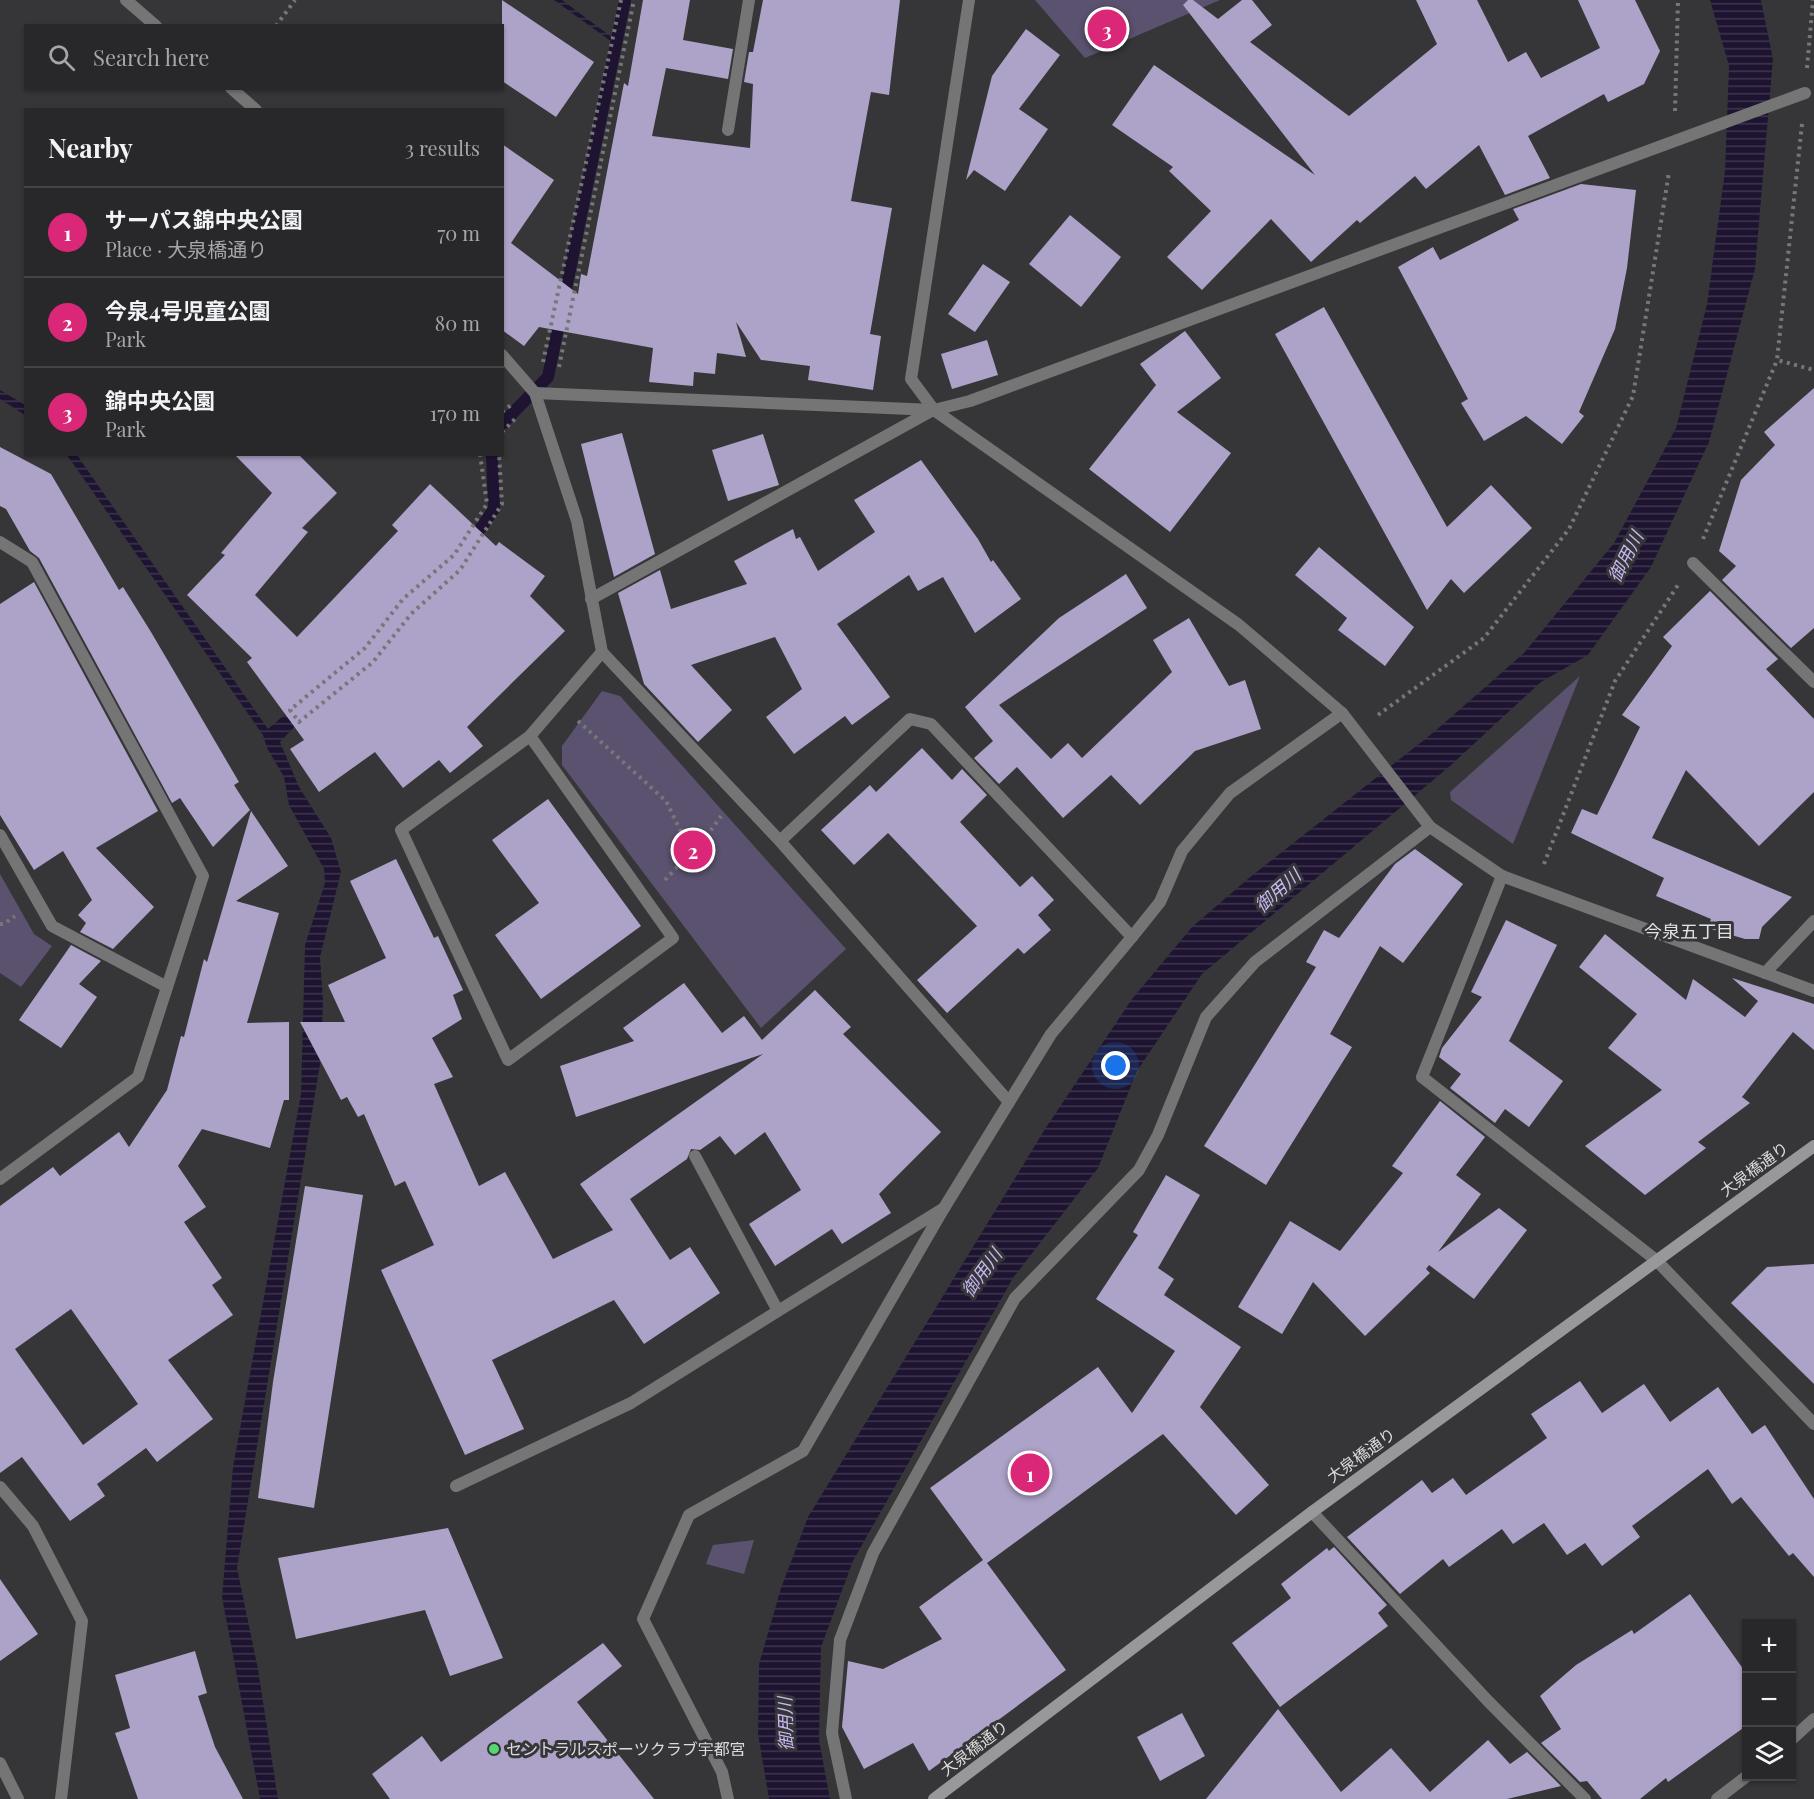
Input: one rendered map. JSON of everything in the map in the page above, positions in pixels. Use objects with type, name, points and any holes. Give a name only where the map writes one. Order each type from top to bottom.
[{"type":"street","points":[[126,0],[154,24]]},
{"type":"street","points":[[728,130],[749,0]]},
{"type":"street","points":[[969,0],[911,379],[934,410],[1239,625],[1342,713],[1430,827],[1502,876],[1814,991]]},
{"type":"street","points":[[233,90],[254,108]]},
{"type":"street","points":[[591,599],[934,410],[970,401],[1806,93]]},
{"type":"street","points":[[504,357],[535,393],[577,521],[602,652],[780,841],[1009,1102]]},
{"type":"street","points":[[535,393],[934,410]]},
{"type":"street","points":[[0,542],[32,562],[203,876],[138,1077],[0,1179]]},
{"type":"street","points":[[1693,563],[1814,682]]},
{"type":"street","points":[[530,736],[673,938],[508,1060],[401,830],[530,736],[602,652]]},
{"type":"street","points":[[728,1799],[722,1772],[643,1619],[689,1515],[803,1451],[944,1208],[1051,1034],[1160,902],[1182,851],[1230,793],[1342,713]]},
{"type":"street","points":[[780,841],[910,719],[931,724],[1132,938]]},
{"type":"street","points":[[846,1799],[832,1733],[840,1640],[873,1552],[1015,1298],[1139,1170],[1158,1135],[1206,1017],[1255,962],[1430,827]]},
{"type":"street","points":[[0,835],[52,926],[167,987]]},
{"type":"street","points":[[1502,876],[1422,1077],[1656,1260],[1814,1424]]},
{"type":"street","points":[[1765,973],[1814,921]]},
{"type":"street","name":"大泉橋通り","points":[[934,1799],[1312,1512],[1814,1146]]},
{"type":"street","points":[[695,1156],[778,1311]]},
{"type":"street","points":[[456,1486],[631,1403],[944,1208]]},
{"type":"street","points":[[0,1487],[33,1526],[82,1621],[62,1799]]},
{"type":"street","points":[[1312,1512],[1488,1701],[1585,1799]]},
{"type":"street","points":[[1796,1734],[1814,1719]]},
{"type":"street","points":[[0,1762],[18,1799]]},
{"type":"street","points":[[1717,1799],[1742,1780]]},
{"type":"path","points":[[277,24],[295,0]]},
{"type":"path","points":[[543,366],[621,0]]},
{"type":"path","points":[[558,370],[634,0]]},
{"type":"path","points":[[1356,732],[1484,638],[1569,530],[1633,396],[1674,141],[1678,0]]},
{"type":"path","points":[[1535,888],[1615,681],[1693,563],[1778,360],[1806,93],[1813,0]]},
{"type":"path","points":[[1778,360],[1814,370]]},
{"type":"path","points":[[504,410],[518,398]]},
{"type":"path","points":[[504,430],[518,417]]},
{"type":"path","points":[[480,456],[487,504],[454,555],[403,598],[364,648],[290,710],[299,722],[373,662],[411,614],[460,570],[502,504],[499,456]]},
{"type":"path","points":[[560,701],[666,801],[691,852]]},
{"type":"path","points":[[644,898],[656,890],[709,833],[736,794]]},
{"type":"shaded area","points":[[1035,0],[1220,0],[1085,58]]},
{"type":"shaded area","points":[[1580,676],[1513,844],[1451,800],[1450,792]]},
{"type":"shaded area","points":[[602,691],[620,696],[846,949],[761,1028],[562,765],[562,746]]},
{"type":"shaded area","points":[[0,874],[34,934],[52,946],[21,987],[0,973]]},
{"type":"shaded area","points":[[754,1540],[744,1574],[706,1564],[713,1545]]},
{"type":"water","points":[[554,0],[562,0],[613,38],[612,42]]},
{"type":"water","name":"御用川","points":[[1710,0],[1761,0],[1773,59],[1755,269],[1709,442],[1651,567],[1588,655],[1541,682],[1450,766],[1202,974],[1137,1071],[1098,1168],[1013,1278],[853,1561],[821,1647],[819,1740],[830,1799],[769,1799],[758,1734],[759,1664],[781,1588],[808,1517],[1045,1129],[1132,999],[1192,927],[1249,878],[1434,732],[1524,653],[1614,543],[1676,428],[1707,304],[1725,171],[1729,66]]},
{"type":"water","points":[[0,390],[24,404],[24,414],[0,399]]},
{"type":"water","points":[[68,456],[78,456],[268,729],[290,710],[299,722],[280,742],[299,787],[331,838],[341,872],[320,957],[323,1000],[321,1058],[237,1568],[258,1669],[278,1799],[260,1799],[222,1597],[233,1467],[301,1094],[305,945],[325,883],[324,869],[289,805],[284,777],[267,748],[263,735]]},
{"type":"building","points":[[502,0],[594,62],[556,117],[504,82],[504,24],[502,24]]},
{"type":"building","points":[[643,0],[690,0],[683,40],[733,49],[728,79],[666,68],[652,136],[750,148],[753,84],[744,82],[749,52],[753,52],[763,0],[900,0],[889,95],[871,92],[851,201],[892,208],[870,334],[881,336],[873,390],[808,380],[810,366],[761,360],[736,322],[746,357],[717,353],[715,374],[694,372],[693,386],[649,382],[653,348],[539,327],[524,346],[504,331],[504,145],[554,180],[511,243],[578,294],[581,274],[587,276],[624,83],[628,86]]},
{"type":"building","points":[[1188,0],[1193,0],[1218,19],[1242,0],[1252,0],[1272,25],[1250,42],[1349,116],[1437,44],[1416,0],[1477,0],[1508,62],[1526,52],[1541,78],[1600,48],[1578,0],[1635,0],[1660,51],[1644,84],[1608,102],[1604,94],[1528,136],[1550,178],[1505,195],[1479,145],[1426,189],[1415,176],[1360,223],[1357,220],[1311,262],[1271,219],[1202,290],[1167,257],[1211,211],[1169,171],[1173,167],[1112,125],[1154,65],[1315,175],[1183,5]]},
{"type":"building","points":[[1026,29],[1060,55],[1019,109],[1048,129],[1005,191],[974,170],[966,180],[992,76]]},
{"type":"building","points":[[1581,184],[1636,190],[1627,268],[1615,329],[1579,412],[1584,416],[1562,444],[1526,416],[1484,441],[1461,403],[1468,399],[1398,267],[1433,247],[1440,260],[1519,220],[1513,209]]},
{"type":"building","points":[[1070,215],[1121,257],[1081,307],[1029,264]]},
{"type":"building","points":[[983,264],[1010,282],[975,332],[948,314]]},
{"type":"building","points":[[1324,307],[1447,527],[1491,485],[1532,528],[1464,593],[1451,579],[1427,610],[1275,334]]},
{"type":"building","points":[[1185,331],[1221,378],[1177,412],[1231,453],[1170,532],[1089,469],[1156,385],[1140,364]]},
{"type":"building","points":[[987,340],[998,375],[952,389],[941,354]]},
{"type":"building","points":[[1814,388],[1814,628],[1791,648],[1722,580],[1736,566],[1719,551],[1741,480],[1775,445],[1764,432]]},
{"type":"building","points":[[622,433],[655,554],[614,577],[581,444]]},
{"type":"building","points":[[763,434],[779,485],[728,501],[712,450]]},
{"type":"building","points":[[0,447],[51,474],[119,590],[123,587],[151,632],[239,782],[234,785],[250,810],[213,847],[180,798],[172,803],[39,558],[30,551],[6,509],[0,506]]},
{"type":"building","points":[[236,456],[300,456],[337,493],[302,528],[308,532],[255,595],[297,637],[398,531],[392,525],[430,484],[496,546],[499,542],[545,576],[530,596],[565,631],[467,727],[483,746],[450,773],[439,760],[403,788],[375,752],[319,792],[290,749],[304,740],[247,662],[252,658],[187,595],[225,555],[221,553],[272,493]]},
{"type":"building","points":[[921,460],[978,539],[991,562],[993,560],[1021,599],[975,633],[943,577],[918,591],[909,575],[837,624],[890,697],[852,725],[845,716],[794,754],[766,717],[802,689],[775,637],[691,665],[732,710],[698,742],[644,684],[618,593],[660,570],[671,609],[747,584],[734,561],[793,529],[796,539],[800,537],[818,571],[875,532],[854,500]]},
{"type":"building","points":[[1319,547],[1414,627],[1385,666],[1338,630],[1347,618],[1295,575]]},
{"type":"building","points":[[1126,574],[1147,608],[999,705],[1051,759],[1068,743],[1082,758],[1172,672],[1153,640],[1189,618],[1229,686],[1245,680],[1261,729],[1195,751],[1140,805],[1111,775],[1063,818],[1017,767],[999,784],[974,758],[993,741],[965,707],[1059,618]]},
{"type":"building","points":[[34,582],[158,811],[96,848],[154,907],[113,949],[80,932],[86,923],[78,915],[92,900],[63,851],[34,870],[0,815],[0,604]]},
{"type":"building","points":[[1710,591],[1778,659],[1766,669],[1814,719],[1814,792],[1759,846],[1686,770],[1652,838],[1792,897],[1762,927],[1759,939],[1745,939],[1708,928],[1711,919],[1656,896],[1664,878],[1571,833],[1582,809],[1597,815],[1640,727],[1622,715],[1672,646],[1663,637]]},
{"type":"building","points":[[922,748],[952,780],[962,769],[987,795],[960,822],[1020,887],[1032,876],[1054,900],[1038,915],[1051,930],[1024,954],[1018,948],[947,1013],[917,980],[977,926],[888,833],[854,865],[821,830],[870,785],[876,792]]},
{"type":"building","points":[[548,799],[641,926],[541,999],[495,935],[539,903],[492,840]]},
{"type":"building","points":[[251,811],[288,866],[236,901],[279,913],[247,1023],[289,1022],[289,1100],[284,1100],[270,1148],[202,1129],[178,1166],[206,1207],[184,1222],[222,1278],[212,1285],[233,1315],[168,1360],[213,1419],[157,1462],[146,1448],[97,1484],[105,1496],[70,1521],[22,1457],[0,1473],[0,1206],[53,1167],[60,1176],[119,1132],[129,1147],[167,1090],[181,1036],[184,1037],[204,959],[207,962]],"holes":[[[71,1309],[138,1404],[83,1445],[15,1349]]]},
{"type":"building","points":[[1415,849],[1463,884],[1403,963],[1380,946],[1330,1034],[1352,1047],[1266,1185],[1204,1146],[1316,967],[1306,962],[1324,930],[1339,938],[1395,864]]},
{"type":"building","points":[[396,859],[434,938],[438,936],[463,990],[453,995],[462,1019],[432,1038],[453,1077],[434,1084],[479,1186],[505,1172],[553,1259],[613,1230],[580,1184],[763,1054],[576,1117],[560,1066],[634,1041],[623,1028],[684,983],[722,1033],[744,1016],[762,1040],[815,990],[851,1027],[843,1034],[941,1132],[879,1194],[891,1213],[842,1244],[832,1229],[775,1266],[749,1224],[801,1190],[765,1132],[735,1155],[720,1136],[700,1150],[691,1149],[687,1159],[630,1199],[670,1260],[690,1247],[720,1293],[644,1344],[614,1300],[492,1360],[524,1429],[465,1455],[381,1270],[434,1245],[405,1181],[395,1186],[364,1114],[358,1117],[347,1097],[341,1100],[300,1022],[345,1022],[328,985],[386,958],[350,881]]},
{"type":"building","points":[[1506,920],[1557,945],[1509,1041],[1563,1081],[1529,1127],[1505,1109],[1495,1123],[1450,1088],[1461,1074],[1439,1057],[1442,1048],[1482,997],[1471,992]]},
{"type":"building","points":[[1605,934],[1686,1000],[1693,979],[1745,1017],[1758,1001],[1732,978],[1814,1004],[1814,1050],[1793,1032],[1742,1097],[1750,1103],[1698,1142],[1706,1148],[1645,1195],[1585,1146],[1662,1090],[1608,1048],[1637,1014],[1579,967]]},
{"type":"building","points":[[71,945],[101,961],[79,984],[97,997],[61,1048],[19,1020]]},
{"type":"building","points":[[1440,1101],[1485,1137],[1456,1175],[1481,1194],[1438,1252],[1499,1208],[1527,1230],[1474,1299],[1429,1265],[1426,1269],[1430,1273],[1365,1336],[1313,1282],[1282,1334],[1238,1307],[1290,1221],[1340,1251],[1403,1173],[1392,1166]]},
{"type":"building","points":[[1166,1175],[1200,1195],[1158,1268],[1174,1279],[1164,1295],[1241,1347],[1200,1407],[1269,1485],[1236,1515],[1163,1434],[987,1563],[1066,1670],[929,1771],[913,1743],[864,1769],[842,1727],[848,1661],[883,1669],[942,1639],[919,1607],[983,1560],[930,1488],[1098,1367],[1132,1413],[1175,1351],[1096,1299],[1138,1235],[1133,1232]]},
{"type":"building","points":[[305,1186],[363,1195],[314,1508],[258,1498],[273,1382]]},
{"type":"building","points":[[1814,1264],[1814,1384],[1731,1303],[1767,1267]]},
{"type":"building","points":[[1580,1381],[1602,1413],[1644,1384],[1670,1422],[1718,1387],[1752,1434],[1765,1425],[1814,1499],[1814,1577],[1793,1553],[1789,1556],[1741,1497],[1732,1504],[1708,1469],[1632,1526],[1640,1537],[1602,1566],[1585,1543],[1567,1555],[1544,1523],[1513,1544],[1502,1529],[1449,1567],[1443,1559],[1400,1594],[1347,1537],[1422,1480],[1432,1493],[1453,1478],[1466,1495],[1547,1438],[1531,1414]]},
{"type":"building","points":[[448,1528],[503,1658],[450,1676],[425,1610],[296,1639],[278,1558]]},
{"type":"building","points":[[1334,1547],[1387,1605],[1378,1613],[1388,1626],[1280,1707],[1232,1643],[1291,1598],[1281,1584],[1327,1548],[1329,1551]]},
{"type":"building","points":[[0,1579],[38,1634],[0,1661]]},
{"type":"building","points":[[1690,1594],[1742,1667],[1742,1729],[1668,1782],[1666,1778],[1640,1799],[1602,1799],[1587,1781],[1580,1782],[1541,1743],[1561,1729],[1540,1696],[1576,1665],[1632,1630],[1634,1634]]},
{"type":"building","points":[[603,1643],[622,1666],[577,1702],[654,1799],[390,1799],[372,1774],[422,1736],[441,1762]]},
{"type":"building","points":[[195,1651],[207,1693],[198,1696],[215,1747],[243,1799],[138,1799],[115,1733],[130,1728],[115,1675]]},
{"type":"building","points":[[1278,1709],[1341,1792],[1391,1748],[1430,1792],[1488,1740],[1510,1764],[1527,1752],[1561,1786],[1507,1799],[1206,1799]]},
{"type":"building","points":[[1182,1713],[1205,1756],[1160,1781],[1137,1737]]},
{"type":"waterway","points":[[504,422],[548,377],[625,0]]},
{"type":"waterway","points":[[471,542],[494,509],[492,456]]},
{"type":"place","name":"錦中央公園","points":[[1107,29]]},
{"type":"place","name":"今泉4号児童公園","points":[[693,850]]},
{"type":"place","name":"サーパス錦中央公園","points":[[1030,1473]]},
{"type":"place","name":"セントラルスポーツクラブ宇都宮","points":[[494,1749]]},
{"type":"district","name":"今泉五丁目","points":[[1689,932]]}]
